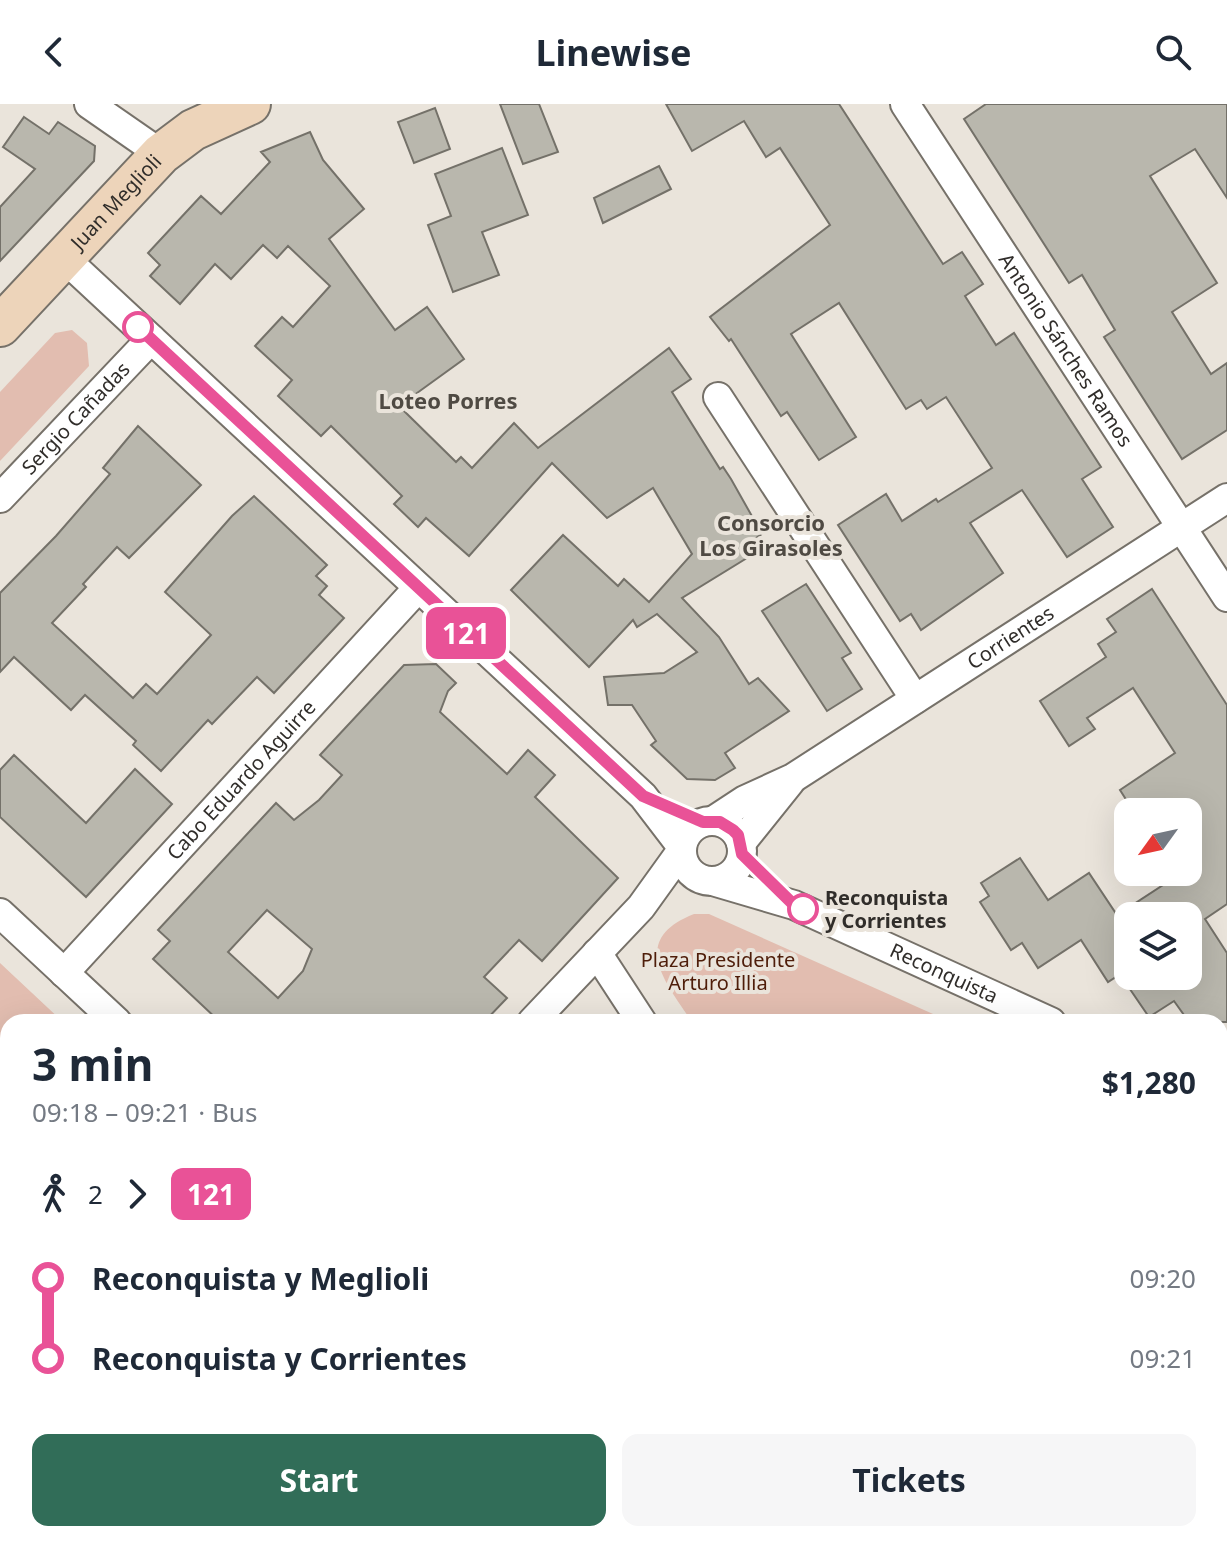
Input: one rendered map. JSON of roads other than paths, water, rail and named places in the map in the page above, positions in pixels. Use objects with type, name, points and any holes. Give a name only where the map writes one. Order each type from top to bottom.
[{"type":"main road","name":"Juan Meglioli","points":[[0,326],[161,154],[193,130],[250,104]]},
{"type":"street","points":[[89,104],[161,154]]},
{"type":"street","name":"Antonio Sánches Ramos","points":[[905,104],[1227,597]]},
{"type":"street","points":[[63,257],[643,796],[682,849],[687,868],[706,879]]},
{"type":"street","name":"Sergio Cañadas","points":[[0,498],[151,339]]},
{"type":"street","points":[[718,397],[915,699]]},
{"type":"street","name":"Corrientes","points":[[708,822],[745,800],[793,778],[1227,498]]},
{"type":"street","name":"Cabo Eduardo Aguirre","points":[[64,973],[418,588]]},
{"type":"street","name":"Corrientes","points":[[742,848],[793,778]]},
{"type":"street","points":[[641,907],[663,890],[734,873],[742,848],[738,835],[727,825],[708,822],[643,796]]},
{"type":"street","points":[[540,1014],[641,907],[682,849],[688,832],[708,822]]},
{"type":"street","name":"Reconquista","points":[[742,848],[794,905]]},
{"type":"street","name":"Reconquista","points":[[706,879],[794,905],[1033,1014]]},
{"type":"street","points":[[0,913],[108,1014]]},
{"type":"street","points":[[597,953],[637,1014]]},
{"type":"place","name":"Reconquista y Corrientes","points":[[803,909]]},
{"type":"district","name":"Loteo Porres","points":[[448,401]]},
{"type":"district","name":"Consorcio Los Girasoles","points":[[771,536]]},
{"type":"park label","name":"Plaza Presidente Arturo Illia","points":[[718,972]]}]
